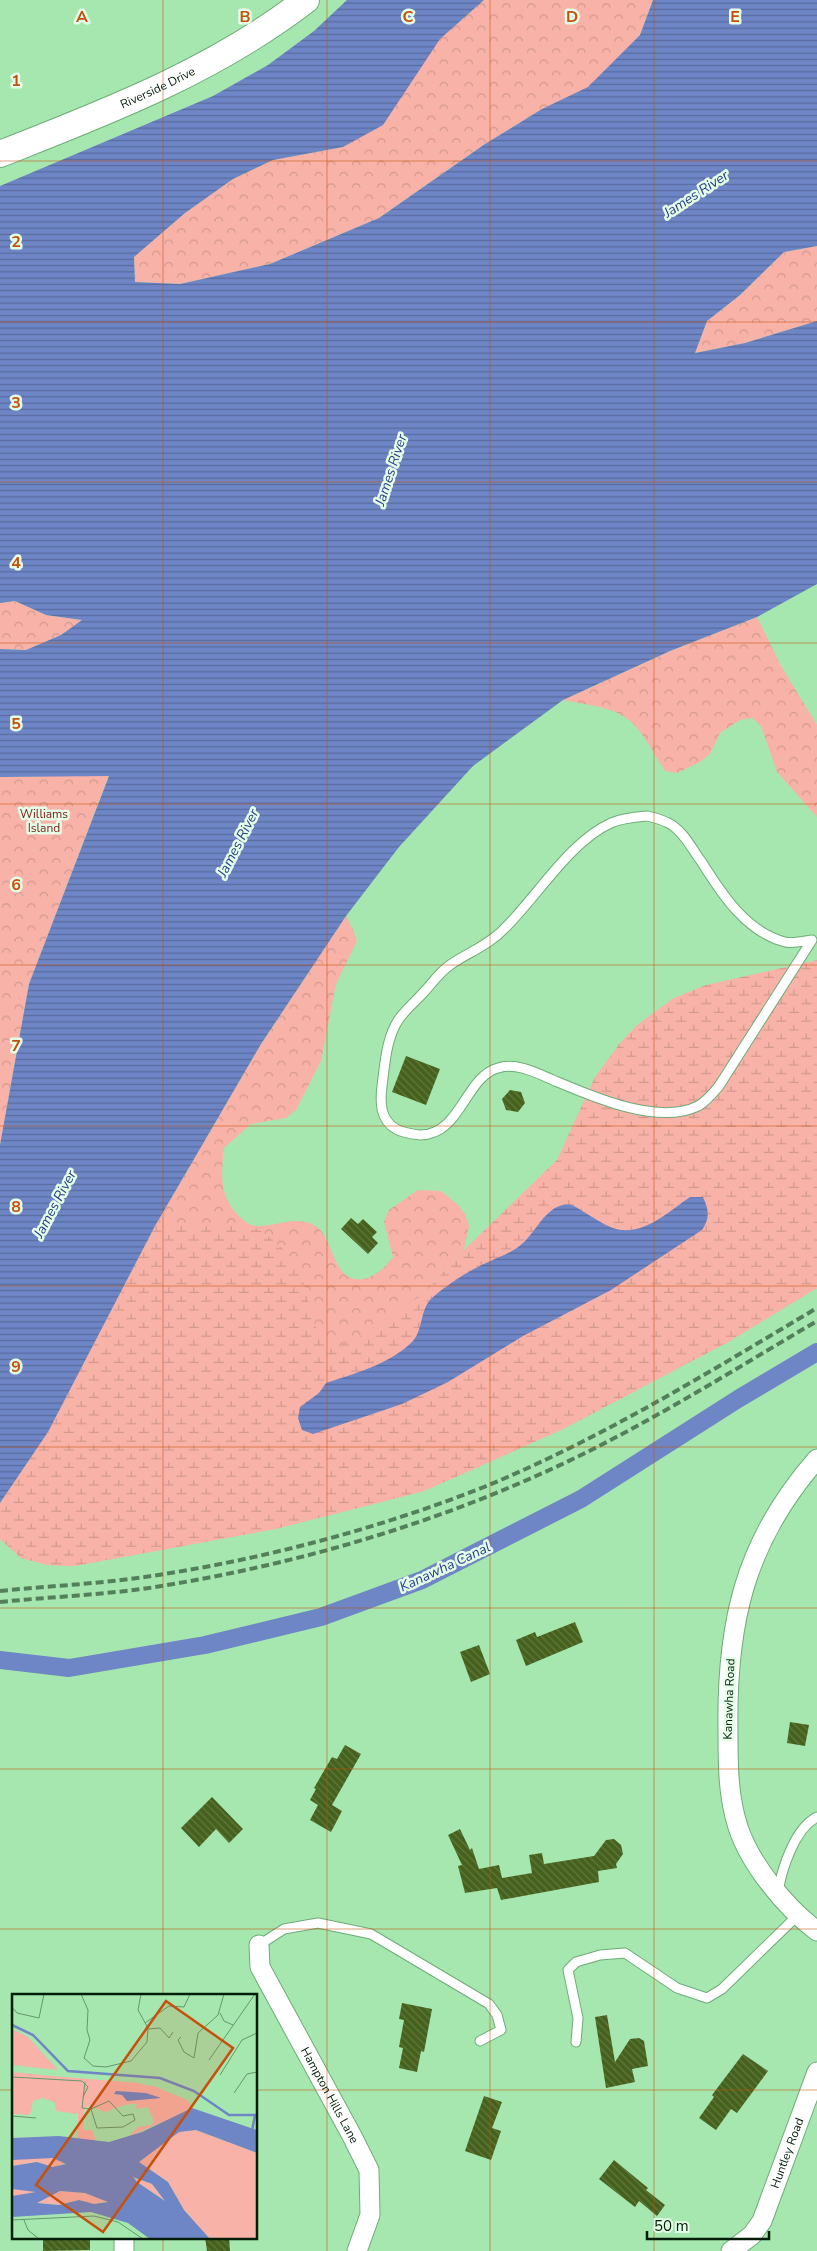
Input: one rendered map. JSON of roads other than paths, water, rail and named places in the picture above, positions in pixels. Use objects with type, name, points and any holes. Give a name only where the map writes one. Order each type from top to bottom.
[{"type":"street","name":"Riverside Drive","points":[[0,154],[167,85],[233,51],[282,19],[306,0]]},
{"type":"street","name":"Kanawha Road","points":[[817,1459],[787,1497],[752,1560],[738,1602],[728,1673],[728,1779],[731,1804],[738,1829],[752,1855],[778,1893],[817,1932]]},
{"type":"street","name":"Hampton Hills Lane","points":[[259,1944],[260,1967],[369,2170],[370,2215],[357,2251]]},
{"type":"street","name":"Huntley Road","points":[[731,2251],[752,2235],[762,2222],[817,2072]]},
{"type":"street","points":[[124,2238],[124,2251]]},
{"type":"lane","points":[[647,816],[672,825],[687,841],[722,894],[742,915],[759,929],[786,942],[814,937],[719,1086],[700,1105],[670,1113],[621,1105],[583,1093],[540,1074],[509,1066],[489,1072],[481,1079],[456,1114],[444,1127],[434,1132],[424,1135],[411,1134],[396,1129],[382,1113],[380,1102],[387,1049],[392,1032],[399,1019],[442,971],[503,931],[578,845],[595,831],[612,822],[647,816]]},
{"type":"lane","points":[[778,1893],[781,1870],[808,1822],[817,1817]]},
{"type":"lane","points":[[576,2042],[578,2018],[568,1970],[576,1962],[600,1955],[624,1953],[677,1988],[707,1998],[722,1990],[798,1915]]},
{"type":"lane","points":[[259,1944],[284,1929],[318,1923],[371,1934],[489,2004],[497,2015],[501,2030],[480,2040]]},
{"type":"water","name":"James River","points":[[347,0],[484,0],[440,39],[383,125],[343,147],[273,160],[233,179],[185,213],[134,257],[135,282],[180,284],[270,264],[379,218],[485,144],[542,109],[588,87],[640,35],[653,0],[817,0],[817,246],[784,252],[740,295],[707,321],[695,353],[745,343],[817,321],[817,584],[757,617],[670,651],[563,700],[473,766],[399,847],[346,916],[261,1044],[155,1226],[48,1432],[0,1503],[0,1145],[29,984],[109,776],[0,777],[0,649],[26,650],[61,635],[82,620],[46,615],[15,601],[0,603],[0,186],[213,96],[268,65],[314,31]]},
{"type":"water","points":[[690,1197],[703,1197],[705,1202],[707,1218],[702,1230],[611,1290],[523,1336],[448,1382],[402,1404],[313,1434],[302,1430],[298,1418],[300,1407],[319,1393],[326,1383],[371,1368],[402,1351],[418,1333],[425,1308],[432,1298],[465,1274],[519,1246],[556,1207],[572,1205],[598,1221],[613,1228],[624,1230],[644,1227],[654,1222]]},
{"type":"waterway","name":"Kanawha Canal","points":[[0,1660],[69,1668],[205,1645],[321,1617],[422,1580],[581,1499],[738,1399],[817,1352]]},
{"type":"railway","points":[[0,1591],[127,1579],[231,1562],[317,1542],[443,1503],[484,1487],[570,1448],[654,1404],[817,1308]]},
{"type":"railway","points":[[0,1602],[149,1588],[199,1579],[298,1558],[346,1545],[442,1514],[536,1476],[608,1441],[679,1403],[817,1321]]},
{"type":"park label","name":"Williams Island","points":[[44,821]]}]
